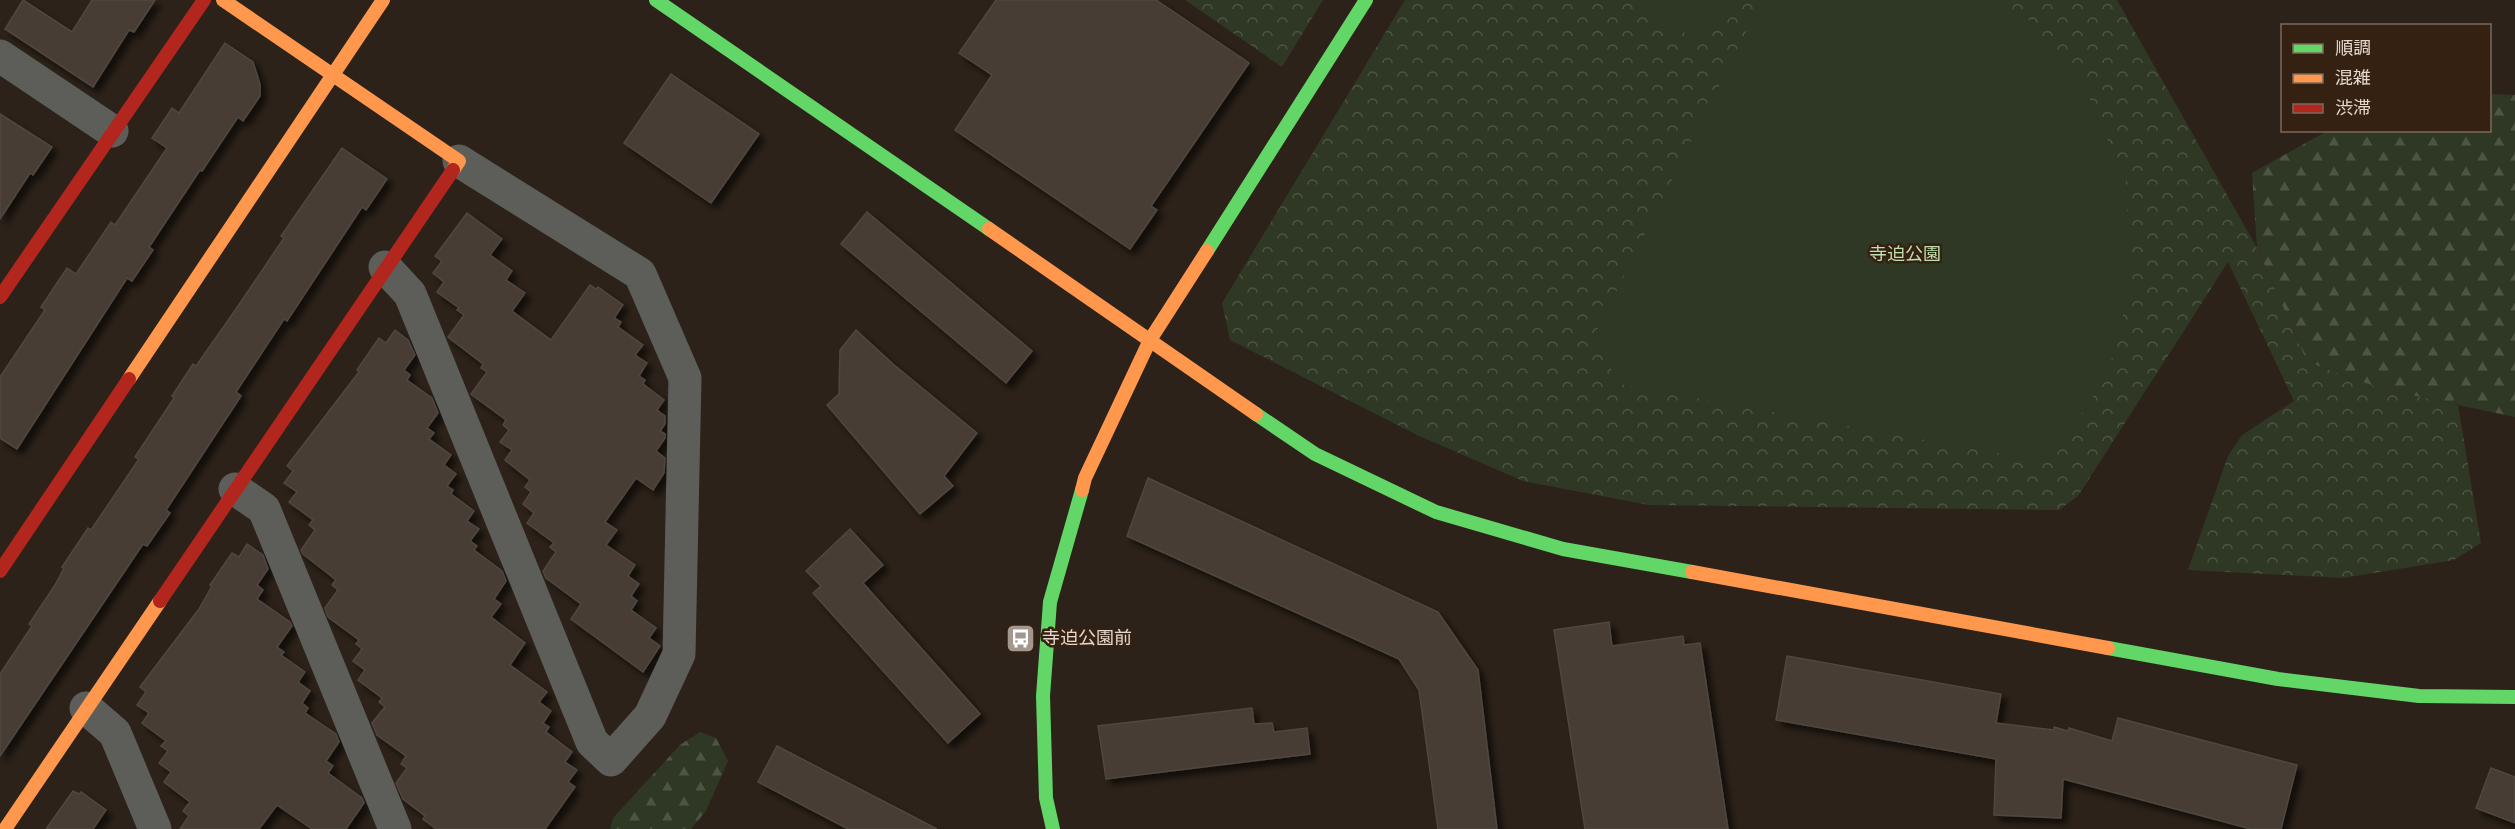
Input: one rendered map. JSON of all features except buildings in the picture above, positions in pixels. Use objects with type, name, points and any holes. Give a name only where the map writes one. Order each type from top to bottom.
[{"type":"street","points":[[5,280],[204,0]]},
{"type":"street","points":[[223,0],[459,161],[640,274],[685,378],[679,654],[650,716],[611,760],[592,742],[410,294],[385,267]]},
{"type":"street","points":[[0,571],[383,0]]},
{"type":"street","points":[[656,0],[1315,454],[1436,512],[1563,549],[2278,680],[2419,696],[2515,697]]},
{"type":"street","points":[[1053,829],[1046,798],[1043,696],[1050,602],[1085,478],[1150,340],[1366,0]]},
{"type":"street","points":[[0,56],[112,131]]},
{"type":"street","points":[[5,829],[459,161]]},
{"type":"street","points":[[235,489],[264,509],[394,829]]},
{"type":"street","points":[[86,708],[115,733],[155,829]]},
{"type":"green space","points":[[1185,0],[1323,0],[1282,67]]},
{"type":"green space","name":"寺迫公園","points":[[1405,0],[2117,0],[2257,248],[2307,362],[2382,389],[2458,405],[2481,543],[2454,560],[2343,578],[2188,570],[2228,456],[2242,435],[2294,401],[2228,262],[2078,496],[2059,510],[1649,505],[1523,481],[1417,435],[1230,340],[1222,303]]},
{"type":"green space","points":[[1655,0],[1728,0],[1702,43],[1648,11]]},
{"type":"green space","points":[[1762,0],[2000,0],[2029,20],[2086,91],[2126,181],[2129,290],[2108,373],[2060,447],[2041,461],[1620,384],[1593,338]]},
{"type":"green space","points":[[2491,94],[2515,95],[2515,417],[2382,389],[2307,362],[2257,248],[2252,173],[2325,132],[2491,132]]},
{"type":"green space","points":[[700,732],[716,738],[728,761],[706,811],[691,829],[610,829],[613,818],[680,745]]},
{"type":"traffic: fast","points":[[656,0],[989,229]]},
{"type":"traffic: fast","points":[[1207,251],[1366,0]]},
{"type":"traffic: fast","points":[[1256,414],[1315,454],[1436,512],[1563,549],[1692,572]]},
{"type":"traffic: fast","points":[[1053,829],[1046,798],[1043,696],[1050,602],[1082,490]]},
{"type":"traffic: fast","points":[[2108,648],[2278,679],[2419,696],[2515,697]]},
{"type":"traffic: slow","points":[[223,0],[459,161],[453,170]]},
{"type":"traffic: slow","points":[[129,379],[383,0]]},
{"type":"traffic: slow","points":[[989,229],[1256,414]]},
{"type":"traffic: slow","points":[[1082,490],[1085,478],[1150,340],[1207,251]]},
{"type":"traffic: slow","points":[[1692,572],[2108,648]]},
{"type":"traffic: slow","points":[[5,829],[160,601]]},
{"type":"traffic: jam","points":[[0,297],[204,0]]},
{"type":"traffic: jam","points":[[160,601],[453,170]]},
{"type":"traffic: jam","points":[[0,571],[129,379]]},
{"type":"place","name":"寺迫公園前","points":[[1021,638]]}]
